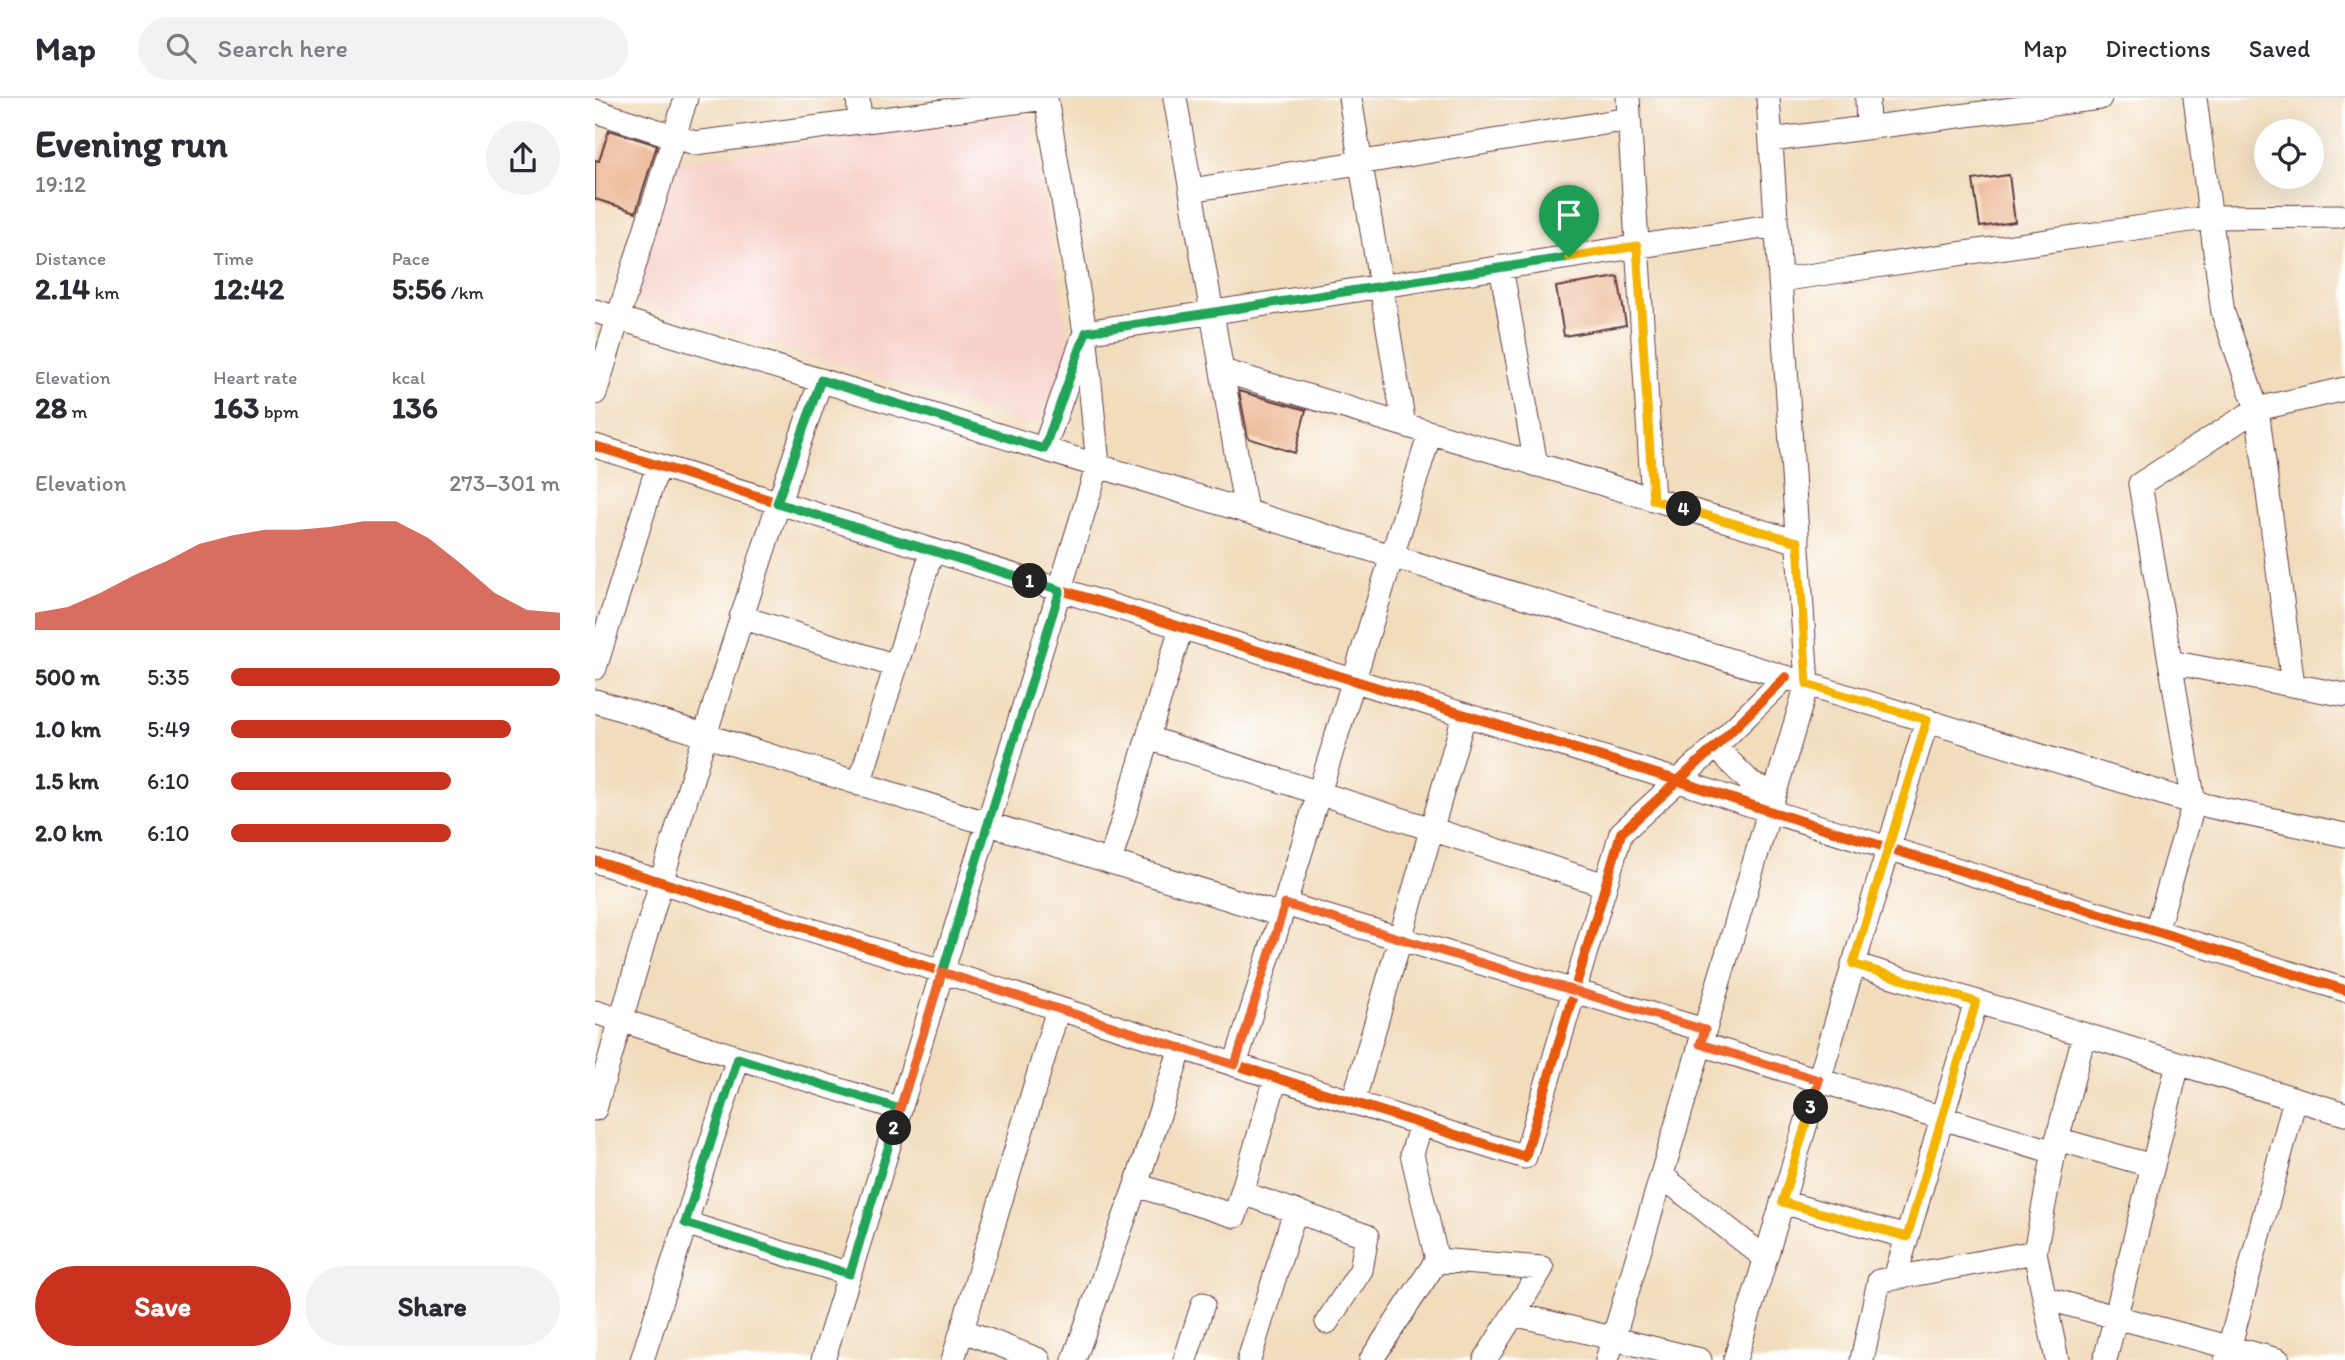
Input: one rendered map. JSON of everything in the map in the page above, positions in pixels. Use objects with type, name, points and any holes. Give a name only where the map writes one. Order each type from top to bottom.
[{"type":"street","points":[[595,393],[686,98]]},
{"type":"street","points":[[858,98],[860,122]]},
{"type":"street","points":[[595,111],[695,143],[860,122],[966,103],[1046,98],[1086,332],[1098,465],[823,1360]]},
{"type":"street","points":[[1175,98],[1247,511]]},
{"type":"street","points":[[1350,98],[1403,425]]},
{"type":"street","points":[[1610,1349],[1772,802],[1796,680],[1798,542],[1768,98]]},
{"type":"street","points":[[1868,127],[1869,98]]},
{"type":"street","points":[[1771,140],[2059,101],[2100,98]]},
{"type":"street","points":[[2195,98],[2223,313],[2257,409],[2293,685]]},
{"type":"street","points":[[1191,190],[1361,163],[1629,109],[1653,500]]},
{"type":"street","points":[[1780,280],[2211,217],[2343,218]]},
{"type":"street","points":[[1086,332],[1776,225]]},
{"type":"street","points":[[1501,267],[1536,465]]},
{"type":"street","points":[[595,311],[2194,803],[2345,835]]},
{"type":"street","points":[[1044,449],[1086,332]]},
{"type":"street","points":[[1223,371],[1798,542]]},
{"type":"street","points":[[595,1109],[704,735],[777,503],[821,380]]},
{"type":"street","points":[[2155,931],[2194,803],[2140,484],[2257,409],[2345,389]]},
{"type":"street","points":[[1235,1065],[1430,433]]},
{"type":"street","points":[[595,446],[1464,716],[1677,780],[1772,802],[1888,848],[2345,990]]},
{"type":"street","points":[[595,668],[658,466]]},
{"type":"street","points":[[859,784],[932,551]]},
{"type":"street","points":[[741,617],[896,666]]},
{"type":"street","points":[[1110,862],[1181,628]]},
{"type":"street","points":[[2170,662],[2345,695]]},
{"type":"street","points":[[595,861],[1525,1157],[1621,833],[1677,780],[1796,680]]},
{"type":"street","points":[[595,701],[1110,862],[1400,939],[1574,991],[1819,1080],[1942,1118],[2153,1166]]},
{"type":"street","points":[[1353,1102],[1464,716]]},
{"type":"street","points":[[1735,1360],[1927,720]]},
{"type":"street","points":[[1148,738],[1605,885]]},
{"type":"street","points":[[1715,747],[1772,802]]},
{"type":"street","points":[[1853,964],[2345,1114]]},
{"type":"street","points":[[1895,1278],[1976,1002]]},
{"type":"street","points":[[953,1360],[1058,1009]]},
{"type":"street","points":[[595,1012],[900,1109]]},
{"type":"street","points":[[2056,1360],[2035,1252],[2056,1145],[2084,1035]]},
{"type":"street","points":[[1075,1360],[1181,1048]]},
{"type":"street","points":[[642,1360],[738,1058]]},
{"type":"street","points":[[2105,1360],[2178,1063]]},
{"type":"street","points":[[1136,1185],[1235,1216],[1276,1078]]},
{"type":"street","points":[[2228,1354],[2295,1099]]},
{"type":"street","points":[[1371,1360],[1437,1260],[1412,1154],[1421,1124]]},
{"type":"street","points":[[1662,1177],[1765,1258]]},
{"type":"street","points":[[1242,1193],[1367,1236],[1361,1270],[1327,1322]]},
{"type":"street","points":[[1782,1202],[1907,1237]]},
{"type":"street","points":[[1249,1360],[1295,1211]]},
{"type":"street","points":[[685,1223],[850,1274]]},
{"type":"street","points":[[1862,1360],[1879,1281],[2035,1252]]},
{"type":"street","points":[[1437,1260],[1542,1268],[1485,1360]]},
{"type":"street","points":[[2044,1298],[2116,1317],[2228,1354],[2278,1360]]},
{"type":"street","points":[[1185,1360],[1203,1304]]},
{"type":"street","points":[[1514,1314],[1610,1349],[1700,1360]]},
{"type":"street","points":[[962,1330],[1039,1360]]},
{"type":"shaded area","points":[[1030,114],[1072,358],[1040,420],[1028,424],[636,301],[675,161]]},
{"type":"building","points":[[609,130],[657,145],[636,212],[595,199],[595,160],[599,161]]},
{"type":"building","points":[[2009,175],[2015,222],[1980,227],[1973,180]]},
{"type":"building","points":[[1618,277],[1626,325],[1564,336],[1556,287]]},
{"type":"building","points":[[1239,391],[1306,410],[1295,453],[1248,438]]},
{"type":"cycle path","points":[[595,446],[2345,990]]},
{"type":"cycle path","points":[[595,861],[1525,1157],[1621,833],[1786,677]]},
{"type":"route","points":[[1569,257],[1086,332],[1044,449],[821,380],[777,503],[1060,590],[900,1109],[738,1058],[685,1223],[850,1274],[942,972],[1235,1065],[1285,904],[1705,1030],[1700,1044],[1819,1080],[1782,1202],[1907,1237],[1976,1002],[1853,964],[1927,720],[1807,684],[1798,542],[1653,500],[1637,246],[1569,257]]}]
